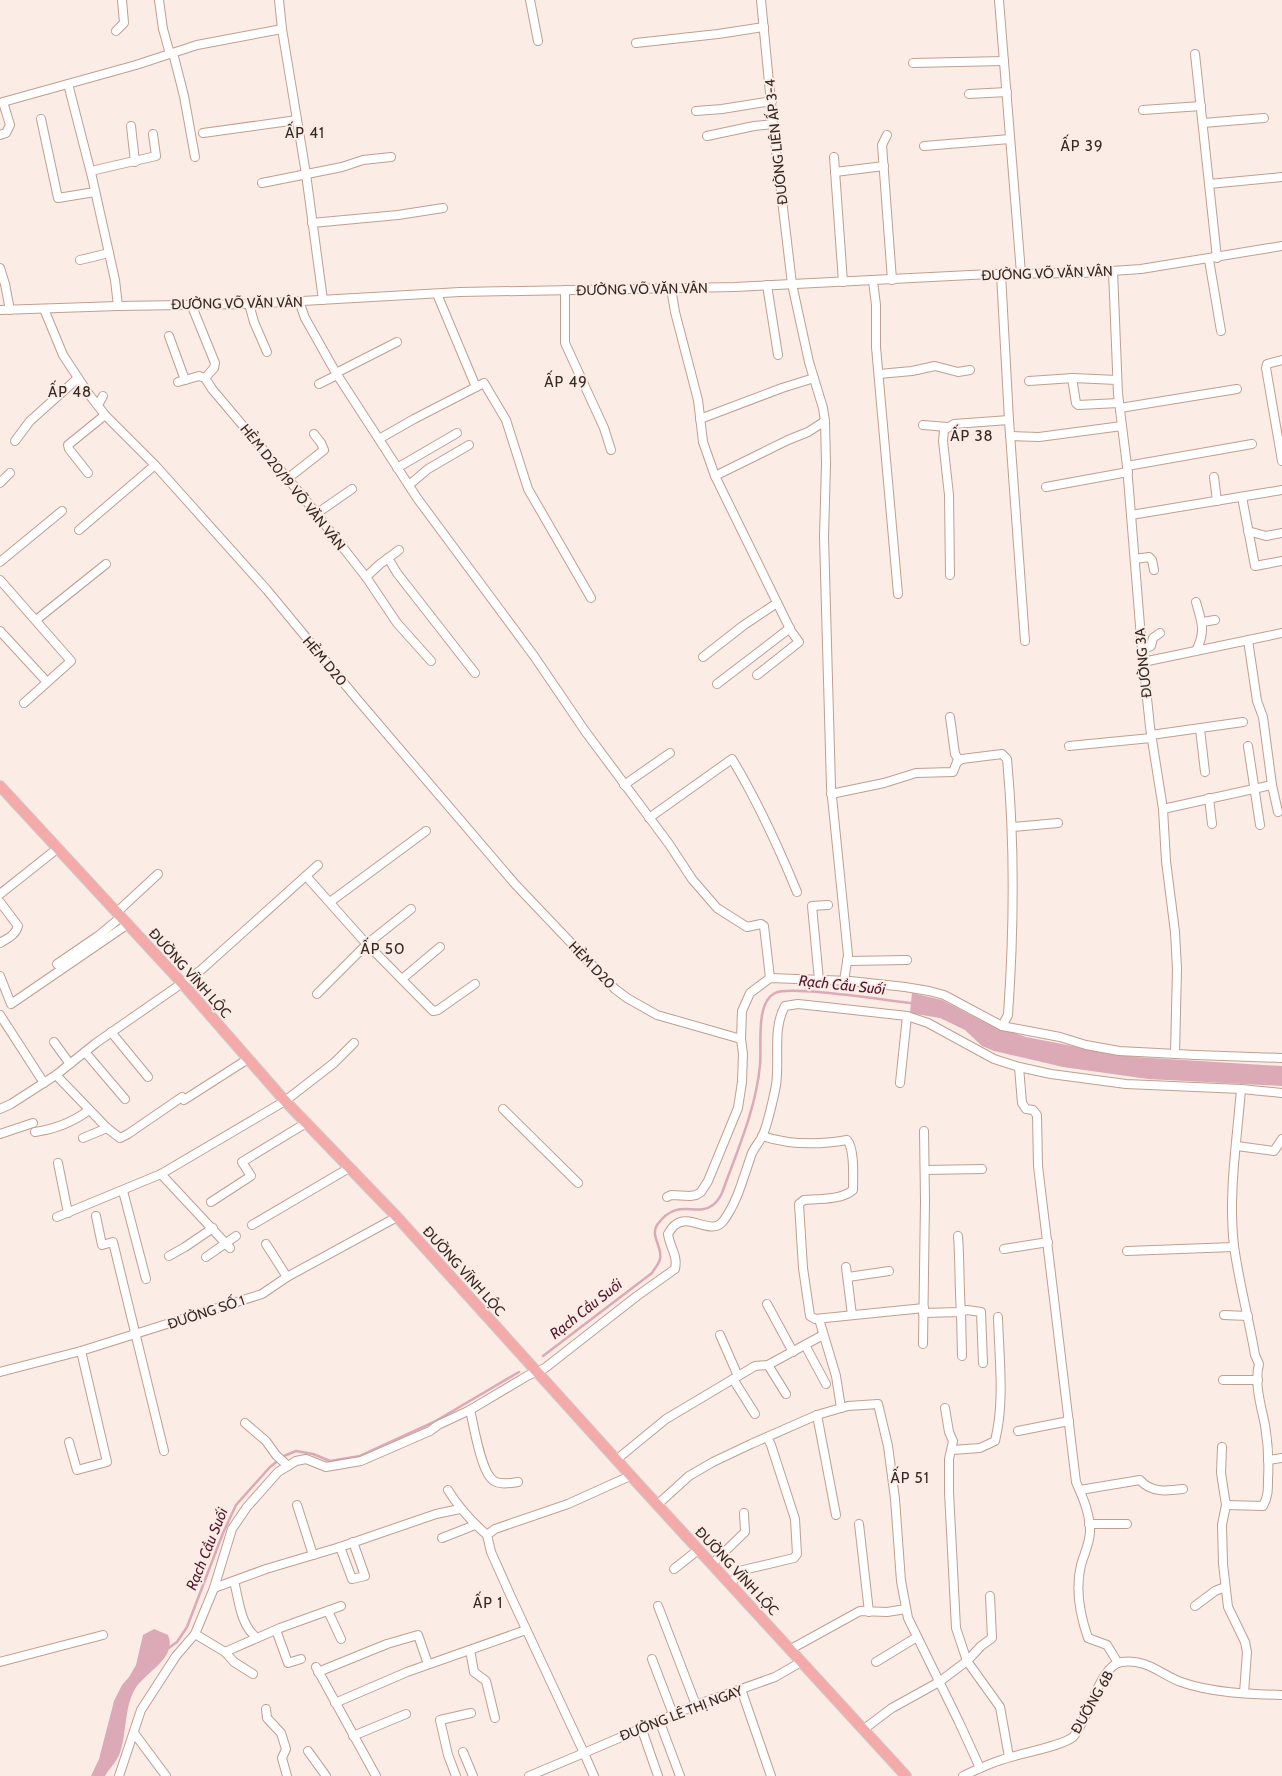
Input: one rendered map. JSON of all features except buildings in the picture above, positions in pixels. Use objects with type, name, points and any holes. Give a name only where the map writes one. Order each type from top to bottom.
[{"type":"main road","name":"ĐƯỜNG VĨNH LỘC","points":[[0,786],[182,983],[285,1101],[396,1217],[630,1476],[906,1776]]},
{"type":"street","points":[[116,32],[124,23],[122,0]]},
{"type":"street","points":[[159,0],[163,28],[184,96],[195,157]]},
{"type":"street","points":[[280,0],[282,29],[290,68],[323,300]]},
{"type":"street","points":[[530,0],[538,41]]},
{"type":"street","name":"ĐƯỜNG LIÊN ẤP 3-4","points":[[761,0],[773,124],[792,284],[825,420],[824,537],[831,794],[848,955],[844,981]]},
{"type":"street","points":[[999,0],[1022,273]]},
{"type":"street","points":[[636,43],[764,27]]},
{"type":"street","points":[[0,135],[6,133],[10,125],[3,102],[197,44],[282,29]]},
{"type":"street","points":[[1195,54],[1202,106],[1213,259],[1221,330]]},
{"type":"street","points":[[913,64],[1004,61]]},
{"type":"street","points":[[68,84],[76,122],[91,171],[109,253],[118,306]]},
{"type":"street","points":[[969,94],[1007,92]]},
{"type":"street","points":[[696,111],[772,101]]},
{"type":"street","points":[[1143,110],[1202,106]]},
{"type":"street","points":[[1203,123],[1264,118]]},
{"type":"street","points":[[41,119],[58,198],[95,192]]},
{"type":"street","points":[[203,133],[297,120]]},
{"type":"street","points":[[707,136],[773,124]]},
{"type":"street","points":[[130,126],[135,162]]},
{"type":"street","points":[[91,171],[156,156],[153,134]]},
{"type":"street","points":[[887,135],[882,145],[892,280]]},
{"type":"street","points":[[924,146],[1010,139]]},
{"type":"street","points":[[262,183],[342,167],[364,160],[392,157]]},
{"type":"street","points":[[834,157],[843,282]]},
{"type":"street","points":[[835,172],[884,166]]},
{"type":"street","points":[[1209,184],[1282,177]]},
{"type":"street","points":[[312,223],[398,215],[443,208]]},
{"type":"street","name":"ĐƯỜNG VÕ VĂN VÂN","points":[[0,310],[249,304],[437,294],[767,285],[1022,273],[1141,270],[1282,246]]},
{"type":"street","points":[[80,260],[109,253]]},
{"type":"street","points":[[0,268],[10,310]]},
{"type":"street","name":"ĐƯỜNG 3A","points":[[1113,271],[1119,405],[1128,469],[1143,662],[1151,737],[1163,809],[1177,968],[1174,1054]]},
{"type":"street","points":[[1001,274],[1010,436],[1025,641]]},
{"type":"street","points":[[873,281],[876,304],[876,347],[898,594]]},
{"type":"street","points":[[767,285],[778,355]]},
{"type":"street","points":[[671,288],[675,312],[698,400],[703,442],[715,476],[798,642],[757,675]]},
{"type":"street","points":[[565,290],[565,343],[604,428],[610,450]]},
{"type":"street","points":[[437,294],[476,387]]},
{"type":"street","points":[[299,301],[313,333],[336,374],[441,532],[534,656],[692,878],[717,908],[745,927],[761,924],[764,926],[770,978]]},
{"type":"street","points":[[169,336],[182,381],[199,376],[205,378],[214,368],[215,363],[191,304]]},
{"type":"street","points":[[249,304],[254,322],[267,352]]},
{"type":"street","name":"HẺM D20","points":[[44,309],[63,355],[78,378],[101,400],[105,415],[155,466],[267,590],[515,884],[599,973],[627,998],[657,1015],[741,1039]]},
{"type":"street","points":[[319,384],[397,342]]},
{"type":"street","points":[[1282,360],[1267,364],[1266,368],[1282,461]]},
{"type":"street","points":[[879,374],[912,371],[935,366],[958,372],[970,370]]},
{"type":"street","points":[[15,441],[30,421],[78,378]]},
{"type":"street","name":"HẺM D20/19 VÕ VĂN VÂN","points":[[205,378],[212,389],[366,576],[397,623],[431,661]]},
{"type":"street","points":[[700,420],[782,388],[814,378]]},
{"type":"street","points":[[1029,381],[1072,378],[1117,380]]},
{"type":"street","points":[[1072,378],[1076,403],[1078,405],[1119,405],[1237,389]]},
{"type":"street","points":[[379,439],[484,383],[506,420],[528,488],[591,598]]},
{"type":"street","points":[[88,473],[69,449],[68,445],[105,415]]},
{"type":"street","points":[[715,476],[808,432],[825,420]]},
{"type":"street","points":[[923,425],[947,427],[954,424],[1009,420]]},
{"type":"street","points":[[1010,436],[1039,437],[1122,426]]},
{"type":"street","points":[[947,427],[944,430],[944,441],[949,495],[950,575]]},
{"type":"street","points":[[398,468],[457,433]]},
{"type":"street","points":[[287,479],[324,450],[314,434]]},
{"type":"street","points":[[1046,487],[1252,444]]},
{"type":"street","points":[[409,485],[428,469],[469,445]]},
{"type":"street","points":[[79,530],[155,466]]},
{"type":"street","points":[[0,483],[10,473]]},
{"type":"street","points":[[1214,477],[1217,501]]},
{"type":"street","points":[[316,514],[352,490]]},
{"type":"street","points":[[1131,515],[1282,490]]},
{"type":"street","points":[[1242,497],[1255,566],[1282,561]]},
{"type":"street","points":[[0,562],[62,511]]},
{"type":"street","points":[[1248,530],[1266,536],[1282,533]]},
{"type":"street","points":[[366,576],[399,550]]},
{"type":"street","points":[[1135,559],[1148,557],[1152,560],[1154,570]]},
{"type":"street","points":[[388,558],[397,573],[475,673]]},
{"type":"street","points":[[36,620],[106,564]]},
{"type":"street","points":[[0,580],[71,661],[24,703]]},
{"type":"street","points":[[1196,602],[1202,622],[1202,639],[1196,651]]},
{"type":"street","points":[[703,657],[744,625],[777,603]]},
{"type":"street","points":[[1202,622],[1215,620]]},
{"type":"street","points":[[717,684],[790,628]]},
{"type":"street","points":[[0,631],[47,682]]},
{"type":"street","points":[[1143,662],[1282,633]]},
{"type":"street","points":[[1142,650],[1151,646],[1153,638],[1160,634]]},
{"type":"street","points":[[1248,640],[1257,701],[1263,716],[1272,785],[1278,812]]},
{"type":"street","points":[[950,717],[955,754],[959,760]]},
{"type":"street","points":[[1069,746],[1151,737],[1243,722]]},
{"type":"street","points":[[1200,729],[1205,772]]},
{"type":"street","points":[[1248,746],[1260,826]]},
{"type":"street","points":[[624,785],[670,753]]},
{"type":"street","points":[[959,760],[1002,754],[1007,758],[1012,827],[1013,904],[1008,1015],[1002,1026]]},
{"type":"street","points":[[649,818],[732,759],[751,791],[797,892]]},
{"type":"street","points":[[831,794],[884,783],[916,773],[953,772],[959,760]]},
{"type":"street","points":[[1163,809],[1272,785]]},
{"type":"street","points":[[1208,798],[1212,824]]},
{"type":"street","points":[[1012,827],[1058,823]]},
{"type":"street","points":[[330,902],[426,830]]},
{"type":"street","points":[[0,894],[58,848]]},
{"type":"street","points":[[0,1109],[56,1075],[111,1032],[201,970],[318,865]]},
{"type":"street","points":[[57,964],[122,917],[158,874]]},
{"type":"street","points":[[306,876],[367,944],[433,1011],[438,1010],[475,984]]},
{"type":"street","points":[[0,902],[18,926],[16,932],[11,937],[0,943]]},
{"type":"street","points":[[819,980],[812,906],[828,905]]},
{"type":"street","points":[[317,994],[367,944],[411,909]]},
{"type":"street","points":[[0,976],[11,1004],[122,917]]},
{"type":"street","points":[[402,979],[440,947]]},
{"type":"street","points":[[847,961],[907,960]]},
{"type":"street","points":[[667,1197],[671,1195],[696,1195],[701,1192],[708,1180],[738,1108],[745,1051],[741,1039],[741,1016],[746,999],[755,988],[770,978],[905,986],[944,995],[1002,1026],[1118,1051],[1282,1058]]},
{"type":"street","points":[[119,1776],[141,1710],[176,1656],[194,1634],[214,1588],[232,1529],[247,1507],[285,1464],[306,1459],[326,1467],[361,1461],[430,1431],[438,1425],[470,1410],[527,1376],[545,1368],[643,1291],[675,1270],[677,1261],[670,1245],[668,1234],[675,1224],[684,1221],[711,1227],[718,1226],[724,1221],[734,1201],[753,1150],[762,1136],[776,1085],[778,1054],[774,1048],[781,1013],[785,1006],[798,1004],[907,1016],[928,1023],[994,1059],[1051,1074],[1126,1084],[1241,1089],[1282,1094]]},
{"type":"street","points":[[0,1015],[44,1083]]},
{"type":"street","points":[[900,1083],[907,1016]]},
{"type":"street","points":[[111,1032],[148,1077]]},
{"type":"street","points":[[54,1042],[70,1064]]},
{"type":"street","points":[[57,1217],[161,1174],[285,1101],[354,1044]]},
{"type":"street","points":[[85,1052],[125,1099]]},
{"type":"street","points":[[56,1075],[88,1110],[120,1138],[182,1097],[184,1100],[248,1059]]},
{"type":"street","points":[[1019,1067],[1022,1103],[1026,1109],[1033,1110],[1037,1115],[1038,1166],[1076,1482],[1085,1501],[1090,1532],[1081,1564],[1079,1599],[1088,1638],[1107,1645],[1118,1663]]},
{"type":"street","points":[[1226,1505],[1263,1506],[1268,1498],[1268,1460],[1257,1370],[1259,1364],[1255,1356],[1234,1247],[1232,1220],[1234,1161],[1237,1146],[1241,1089]]},
{"type":"street","points":[[503,1109],[578,1183]]},
{"type":"street","points":[[35,1132],[63,1125],[88,1110]]},
{"type":"street","points":[[0,1134],[33,1123]]},
{"type":"street","points":[[211,1202],[251,1176],[242,1162],[306,1123]]},
{"type":"street","points":[[83,1138],[107,1128]]},
{"type":"street","points":[[922,1344],[924,1131]]},
{"type":"street","points":[[762,1136],[786,1142],[825,1144],[847,1140],[851,1144],[853,1190],[850,1193],[838,1196],[804,1200],[799,1204],[808,1312],[812,1318],[923,1310],[961,1312],[967,1310],[981,1312],[983,1363]]},
{"type":"street","points":[[1237,1146],[1274,1151],[1282,1138]]},
{"type":"street","points":[[58,1164],[68,1213]]},
{"type":"street","points":[[252,1225],[349,1168]]},
{"type":"street","points":[[925,1170],[982,1169]]},
{"type":"street","points":[[161,1174],[228,1246]]},
{"type":"street","points":[[123,1191],[146,1279]]},
{"type":"street","points":[[96,1216],[102,1244],[113,1242],[164,1451]]},
{"type":"street","name":"ĐƯỜNG SỐ 1","points":[[0,1372],[80,1351],[262,1294],[287,1277],[396,1217]]},
{"type":"street","points":[[169,1256],[185,1248],[213,1228]]},
{"type":"street","points":[[206,1257],[228,1246],[236,1236]]},
{"type":"street","points":[[958,1236],[962,1356]]},
{"type":"street","points":[[1004,1249],[1048,1242]]},
{"type":"street","points":[[266,1244],[287,1277]]},
{"type":"street","points":[[1127,1251],[1234,1247]]},
{"type":"street","points":[[846,1267],[852,1315]]},
{"type":"street","points":[[848,1276],[889,1271]]},
{"type":"street","points":[[767,1304],[794,1352]]},
{"type":"street","points":[[1224,1315],[1248,1316]]},
{"type":"street","points":[[952,1450],[980,1448],[995,1441],[999,1425],[1000,1386],[998,1317]]},
{"type":"street","points":[[819,1318],[836,1376],[841,1408]]},
{"type":"street","points":[[720,1335],[736,1378],[755,1414]]},
{"type":"street","points":[[616,1460],[666,1419],[755,1366],[768,1365],[823,1335]]},
{"type":"street","points":[[805,1345],[826,1384]]},
{"type":"street","points":[[69,1442],[77,1470],[107,1462],[80,1351]]},
{"type":"street","points":[[768,1365],[786,1394]]},
{"type":"street","points":[[1223,1380],[1258,1380]]},
{"type":"street","points":[[657,1505],[689,1476],[712,1462],[816,1415],[848,1406],[878,1404],[888,1446],[896,1499],[901,1581],[908,1618],[980,1768]]},
{"type":"street","points":[[945,1408],[953,1441],[949,1459],[949,1492],[956,1628],[968,1661],[1000,1707],[1009,1757]]},
{"type":"street","points":[[470,1410],[481,1457],[492,1480],[500,1484],[518,1482]]},
{"type":"street","points":[[816,1415],[836,1514]]},
{"type":"street","points":[[1018,1430],[1069,1421]]},
{"type":"street","points":[[245,1423],[266,1441],[276,1456],[285,1464]]},
{"type":"street","points":[[730,1584],[743,1570],[794,1558],[797,1554],[795,1519],[772,1445],[767,1437]]},
{"type":"street","points":[[1222,1447],[1221,1472],[1226,1505],[1222,1516],[1225,1587],[1228,1607],[1248,1652],[1244,1693]]},
{"type":"street","points":[[1268,1460],[1282,1458]]},
{"type":"street","points":[[487,1535],[494,1529],[568,1504],[630,1476]]},
{"type":"street","points":[[1080,1490],[1140,1480],[1151,1490],[1168,1491],[1183,1489]]},
{"type":"street","points":[[448,1490],[460,1509],[487,1535],[491,1552],[594,1776]]},
{"type":"street","points":[[297,1505],[313,1555]]},
{"type":"street","points":[[214,1588],[266,1569],[340,1547],[436,1514],[460,1509]]},
{"type":"street","points":[[712,1564],[745,1532],[744,1513]]},
{"type":"street","points":[[859,1524],[869,1612]]},
{"type":"street","points":[[1089,1524],[1127,1524]]},
{"type":"street","points":[[442,1538],[475,1525]]},
{"type":"street","points":[[340,1547],[352,1579],[365,1576],[352,1542]]},
{"type":"street","points":[[674,1569],[698,1550]]},
{"type":"street","points":[[234,1581],[245,1622],[248,1629],[257,1638]]},
{"type":"street","points":[[1196,1606],[1215,1591],[1225,1587]]},
{"type":"street","points":[[864,1729],[892,1708],[939,1682],[968,1661],[981,1646],[992,1638],[990,1596]]},
{"type":"street","points":[[225,1652],[340,1606]]},
{"type":"street","points":[[658,1606],[696,1705]]},
{"type":"street","points":[[791,1650],[860,1611],[886,1612],[906,1609]]},
{"type":"street","points":[[328,1611],[340,1639]]},
{"type":"street","points":[[276,1630],[288,1663],[302,1659]]},
{"type":"street","points":[[335,1703],[367,1690],[387,1679],[526,1630]]},
{"type":"street","points":[[194,1634],[225,1652],[234,1662],[253,1674]]},
{"type":"street","points":[[0,1662],[103,1635]]},
{"type":"street","points":[[376,1776],[317,1670],[387,1644],[418,1635],[428,1664]]},
{"type":"street","points":[[876,1662],[917,1637]]},
{"type":"street","points":[[470,1650],[474,1672],[486,1682],[495,1718]]},
{"type":"street","points":[[652,1659],[672,1714]]},
{"type":"street","name":"ĐƯỜNG LÊ THỊ NGAY","points":[[529,1776],[672,1714],[775,1677],[801,1662]]},
{"type":"street","name":"ĐƯỜNG 6B","points":[[963,1776],[1009,1757],[1063,1743],[1073,1736],[1085,1718],[1103,1678],[1110,1668],[1118,1663],[1144,1663],[1180,1682],[1206,1688],[1282,1695]]},
{"type":"street","points":[[742,1689],[771,1776]]},
{"type":"street","points":[[266,1709],[267,1718],[282,1733],[286,1749],[282,1758],[287,1776]]},
{"type":"street","points":[[456,1776],[448,1755],[440,1720],[471,1713]]},
{"type":"street","points":[[353,1736],[406,1714]]},
{"type":"street","points":[[659,1720],[680,1776]]},
{"type":"street","points":[[641,1727],[658,1776]]},
{"type":"street","points":[[134,1733],[166,1776]]},
{"type":"street","points":[[308,1750],[326,1776]]},
{"type":"street","points":[[463,1752],[473,1776]]},
{"type":"shaded area","points":[[912,993],[942,1000],[990,1025],[1026,1037],[1135,1057],[1282,1066],[1282,1086],[1148,1079],[1063,1067],[994,1051],[982,1046],[965,1030],[940,1018],[910,1013]]},
{"type":"shaded area","points":[[154,1629],[168,1635],[170,1643],[165,1658],[140,1683],[131,1696],[122,1745],[117,1759],[105,1776],[91,1776],[99,1759],[114,1701],[122,1685],[136,1665],[143,1635]]},
{"type":"waterway","name":"Rạch Cầu Suối","points":[[543,1356],[652,1273],[660,1259],[655,1229],[665,1216],[679,1209],[700,1210],[707,1208],[713,1205],[719,1198],[740,1146],[750,1114],[760,1065],[762,1015],[764,1006],[769,998],[775,993],[800,991],[912,1003]]},
{"type":"waterway","name":"Rạch Cầu Suối","points":[[166,1650],[177,1642],[187,1627],[223,1533],[236,1505],[270,1467],[284,1456],[296,1451],[313,1454],[330,1461],[360,1456],[434,1422],[519,1372]]},
{"type":"district","name":"ẤP 41","points":[[305,133]]},
{"type":"district","name":"ẤP 39","points":[[1082,146]]},
{"type":"district","name":"ẤP 49","points":[[566,382]]},
{"type":"district","name":"ẤP 48","points":[[70,392]]},
{"type":"district","name":"ẤP 38","points":[[972,436]]},
{"type":"district","name":"ẤP 50","points":[[383,949]]},
{"type":"district","name":"ẤP 51","points":[[910,1478]]},
{"type":"district","name":"ẤP 1","points":[[488,1603]]}]
